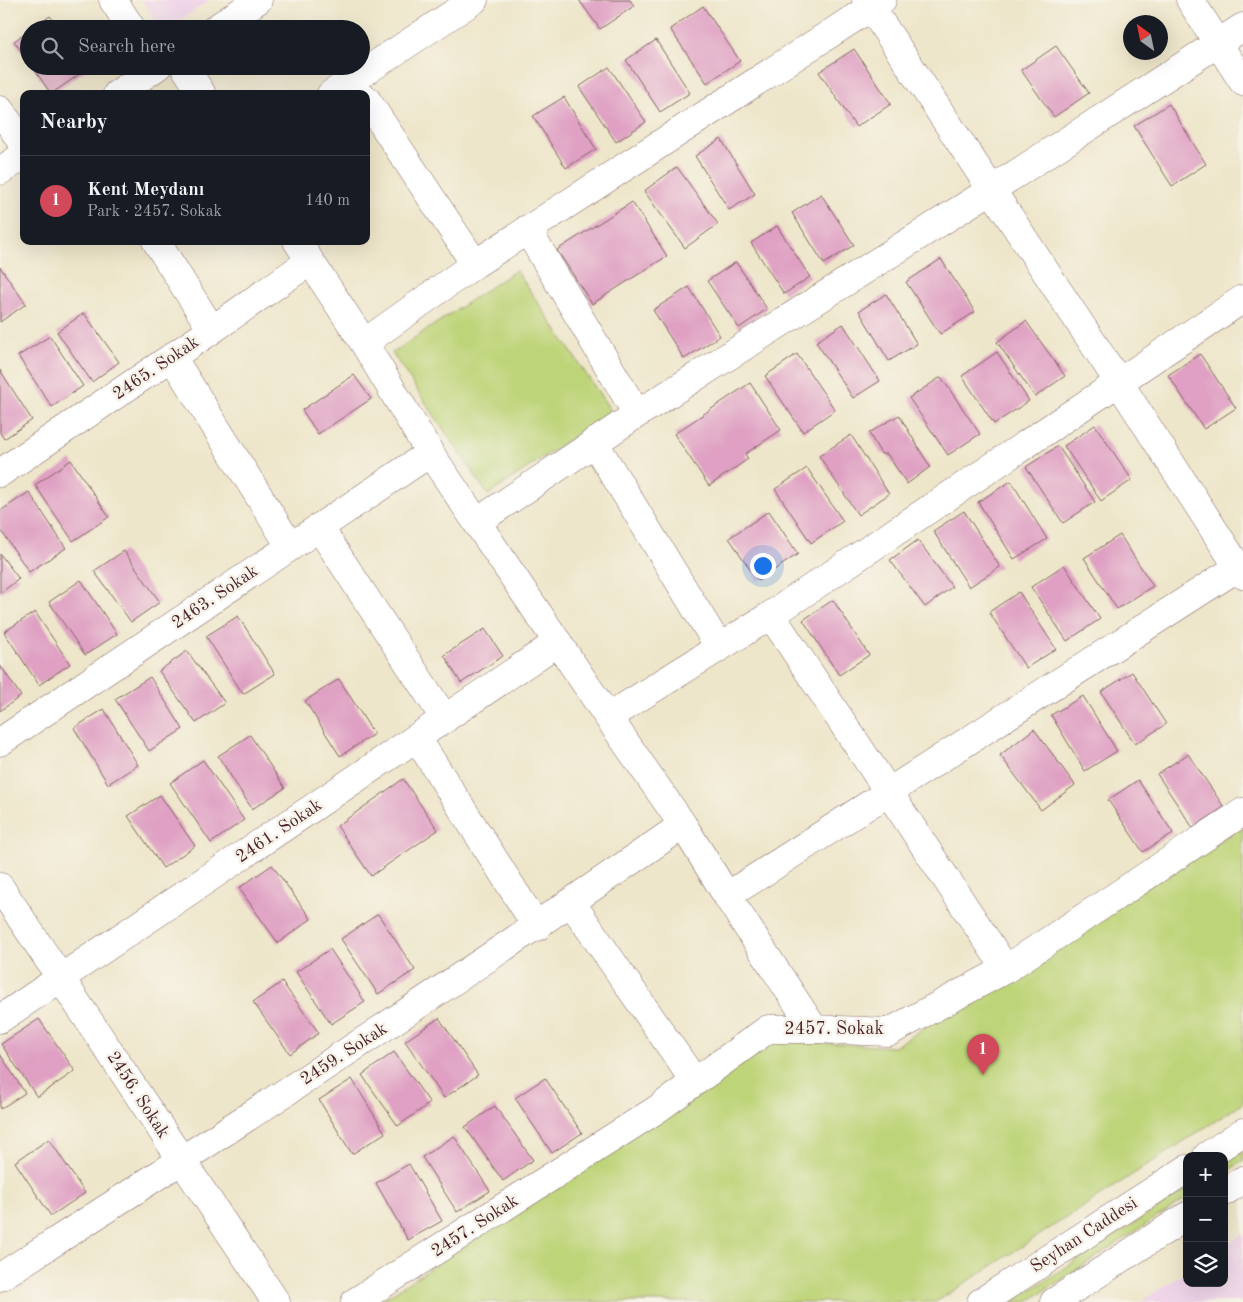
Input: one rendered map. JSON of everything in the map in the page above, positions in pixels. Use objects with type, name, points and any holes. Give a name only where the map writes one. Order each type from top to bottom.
[{"type":"street","points":[[113,0],[126,20]]},
{"type":"street","points":[[228,20],[258,0]]},
{"type":"street","points":[[354,90],[474,0]]},
{"type":"street","points":[[1190,0],[1243,82]]},
{"type":"street","points":[[364,343],[475,264],[873,2],[991,190],[1241,569],[726,896]]},
{"type":"street","points":[[477,522],[637,414],[991,190],[1243,26]]},
{"type":"street","points":[[123,90],[145,75]]},
{"type":"street","points":[[190,75],[199,90]]},
{"type":"street","points":[[0,110],[20,139]]},
{"type":"street","points":[[370,115],[475,264]]},
{"type":"street","points":[[0,171],[20,158]]},
{"type":"street","points":[[527,230],[637,414]]},
{"type":"street","points":[[159,245],[212,330]]},
{"type":"street","points":[[303,251],[364,343],[430,453],[683,825],[726,896],[814,1029]]},
{"type":"street","name":"2465. Sokak","points":[[0,473],[212,330],[303,251]]},
{"type":"street","points":[[608,717],[771,615],[1243,298]]},
{"type":"street","points":[[172,357],[290,546]]},
{"type":"street","points":[[594,442],[720,647]]},
{"type":"street","name":"2463. Sokak","points":[[0,742],[430,453]]},
{"type":"street","points":[[318,527],[445,719]]},
{"type":"street","points":[[771,615],[1006,969]]},
{"type":"street","name":"2461. Sokak","points":[[0,1019],[558,642]]},
{"type":"street","points":[[418,738],[537,926]]},
{"type":"street","name":"2457. Sokak","points":[[356,1302],[647,1116],[768,1029],[889,1032],[1006,969],[1243,812]]},
{"type":"street","name":"2459. Sokak","points":[[0,1277],[181,1161],[537,926],[683,825]]},
{"type":"street","name":"2456. Sokak","points":[[0,887],[276,1302]]},
{"type":"street","points":[[571,902],[696,1082]]},
{"type":"street","points":[[1213,1152],[1243,1132]]},
{"type":"street","name":"Seyhan Caddesi","points":[[982,1302],[1183,1172]]},
{"type":"street","points":[[1228,1189],[1243,1180]]},
{"type":"street","points":[[1054,1302],[1183,1219]]},
{"type":"shaded area","points":[[142,0],[211,0],[180,20],[156,20]]},
{"type":"shaded area","points":[[1243,1234],[1243,1302],[1140,1302],[1183,1274],[1183,1287],[1228,1287],[1228,1244]]},
{"type":"green space","points":[[516,270],[611,411],[488,495],[392,353]]},
{"type":"green space","points":[[1243,826],[1243,1103],[936,1302],[379,1302],[776,1040],[894,1047]]},
{"type":"green space","points":[[1243,1152],[1243,1161],[1228,1170],[1228,1161]]},
{"type":"green space","points":[[1183,1192],[1183,1201],[1027,1302],[1012,1302]]},
{"type":"building","points":[[579,0],[630,0],[634,6],[600,29]]},
{"type":"building","points":[[703,6],[740,61],[707,83],[670,29]]},
{"type":"building","points":[[50,16],[53,20],[44,20]]},
{"type":"building","points":[[20,37],[20,49],[14,41]]},
{"type":"building","points":[[656,40],[690,93],[660,112],[626,60]]},
{"type":"building","points":[[1056,46],[1089,93],[1054,117],[1021,70]]},
{"type":"building","points":[[854,49],[891,104],[856,127],[819,72]]},
{"type":"building","points":[[609,67],[646,122],[616,142],[579,87]]},
{"type":"building","points":[[38,75],[78,75],[57,90],[48,90]]},
{"type":"building","points":[[564,97],[596,149],[566,168],[533,116]]},
{"type":"building","points":[[1169,104],[1206,164],[1172,186],[1134,126]]},
{"type":"building","points":[[721,139],[755,194],[729,210],[695,156]]},
{"type":"building","points":[[677,167],[718,224],[685,248],[644,191]]},
{"type":"building","points":[[821,194],[854,245],[824,264],[792,213]]},
{"type":"building","points":[[632,202],[667,256],[592,304],[557,250]]},
{"type":"building","points":[[777,226],[810,277],[784,294],[751,243]]},
{"type":"building","points":[[941,259],[975,312],[940,334],[906,282]]},
{"type":"building","points":[[736,262],[767,309],[739,328],[707,281]]},
{"type":"building","points":[[0,267],[26,304],[0,322]]},
{"type":"building","points":[[689,287],[720,336],[684,359],[653,310]]},
{"type":"building","points":[[886,294],[917,344],[889,361],[859,311]]},
{"type":"building","points":[[84,313],[119,362],[92,382],[57,332]]},
{"type":"building","points":[[1026,321],[1065,376],[1035,397],[997,342]]},
{"type":"building","points":[[843,324],[880,381],[853,398],[816,342]]},
{"type":"building","points":[[50,336],[83,386],[52,407],[18,356]]},
{"type":"building","points":[[997,352],[1029,401],[994,424],[962,376]]},
{"type":"building","points":[[797,354],[835,410],[803,432],[765,376]]},
{"type":"building","points":[[1200,354],[1236,408],[1204,429],[1168,375]]},
{"type":"building","points":[[0,370],[32,420],[4,439],[0,433]]},
{"type":"building","points":[[354,375],[371,399],[318,434],[302,410]]},
{"type":"building","points":[[941,377],[980,434],[948,455],[909,398]]},
{"type":"building","points":[[750,383],[781,430],[745,454],[748,459],[709,486],[674,434]]},
{"type":"building","points":[[899,415],[930,467],[907,484],[887,454],[881,454],[869,433]]},
{"type":"building","points":[[1095,425],[1132,480],[1101,501],[1064,446]]},
{"type":"building","points":[[851,435],[889,494],[858,515],[819,456]]},
{"type":"building","points":[[1058,446],[1095,502],[1063,523],[1026,467]]},
{"type":"building","points":[[71,460],[109,517],[73,541],[35,485]]},
{"type":"building","points":[[807,468],[843,521],[811,543],[775,489]]},
{"type":"building","points":[[1011,481],[1047,539],[1014,559],[978,502]]},
{"type":"building","points":[[29,492],[66,548],[29,572],[0,529],[0,511]]},
{"type":"building","points":[[769,511],[798,554],[758,581],[729,538]]},
{"type":"building","points":[[964,511],[1000,567],[969,587],[933,531]]},
{"type":"building","points":[[1120,535],[1153,586],[1117,609],[1084,558]]},
{"type":"building","points":[[918,540],[952,587],[925,607],[890,560]]},
{"type":"building","points":[[124,551],[160,602],[131,622],[94,571]]},
{"type":"building","points":[[0,554],[19,579],[0,593]]},
{"type":"building","points":[[1064,565],[1100,619],[1067,641],[1031,587]]},
{"type":"building","points":[[81,580],[117,634],[85,655],[49,602]]},
{"type":"building","points":[[1019,592],[1056,649],[1026,668],[989,612]]},
{"type":"building","points":[[833,600],[869,655],[839,675],[803,620]]},
{"type":"building","points":[[35,612],[70,664],[39,685],[4,632]]},
{"type":"building","points":[[238,616],[275,674],[243,694],[206,636]]},
{"type":"building","points":[[485,629],[503,656],[461,683],[444,655]]},
{"type":"building","points":[[187,651],[225,703],[196,723],[159,671]]},
{"type":"building","points":[[0,665],[21,696],[0,711]]},
{"type":"building","points":[[1132,672],[1166,724],[1135,744],[1101,692]]},
{"type":"building","points":[[150,677],[183,729],[149,751],[115,699]]},
{"type":"building","points":[[339,679],[374,734],[340,756],[305,701]]},
{"type":"building","points":[[1083,696],[1117,751],[1085,771],[1051,715]]},
{"type":"building","points":[[104,709],[138,765],[108,784],[74,728]]},
{"type":"building","points":[[1034,729],[1075,785],[1041,810],[1000,755]]},
{"type":"building","points":[[250,735],[285,788],[252,809],[218,756]]},
{"type":"building","points":[[1188,754],[1224,807],[1193,828],[1157,774]]},
{"type":"building","points":[[203,760],[244,820],[211,843],[170,783]]},
{"type":"building","points":[[403,779],[438,830],[371,876],[337,826]]},
{"type":"building","points":[[1138,780],[1173,833],[1143,852],[1108,800]]},
{"type":"building","points":[[160,795],[195,846],[163,868],[128,816]]},
{"type":"building","points":[[272,865],[311,919],[278,943],[239,888]]},
{"type":"building","points":[[378,914],[415,970],[378,994],[341,939]]},
{"type":"building","points":[[330,949],[365,1002],[331,1024],[296,972]]},
{"type":"building","points":[[282,982],[319,1033],[290,1054],[253,1002]]},
{"type":"building","points":[[439,1018],[478,1075],[444,1098],[405,1041]]},
{"type":"building","points":[[39,1019],[75,1071],[37,1097],[1,1044]]},
{"type":"building","points":[[394,1052],[430,1103],[398,1126],[362,1075]]},
{"type":"building","points":[[0,1054],[25,1093],[0,1109]]},
{"type":"building","points":[[545,1078],[582,1133],[552,1153],[515,1098]]},
{"type":"building","points":[[352,1079],[385,1133],[352,1154],[319,1100]]},
{"type":"building","points":[[495,1106],[533,1160],[503,1181],[465,1127]]},
{"type":"building","points":[[454,1136],[490,1191],[457,1212],[422,1157]]},
{"type":"building","points":[[49,1139],[85,1193],[51,1216],[15,1162]]},
{"type":"building","points":[[409,1164],[442,1221],[408,1240],[376,1183]]},
{"type":"place","name":"Kent Meydanı","points":[[983,1075]]}]
